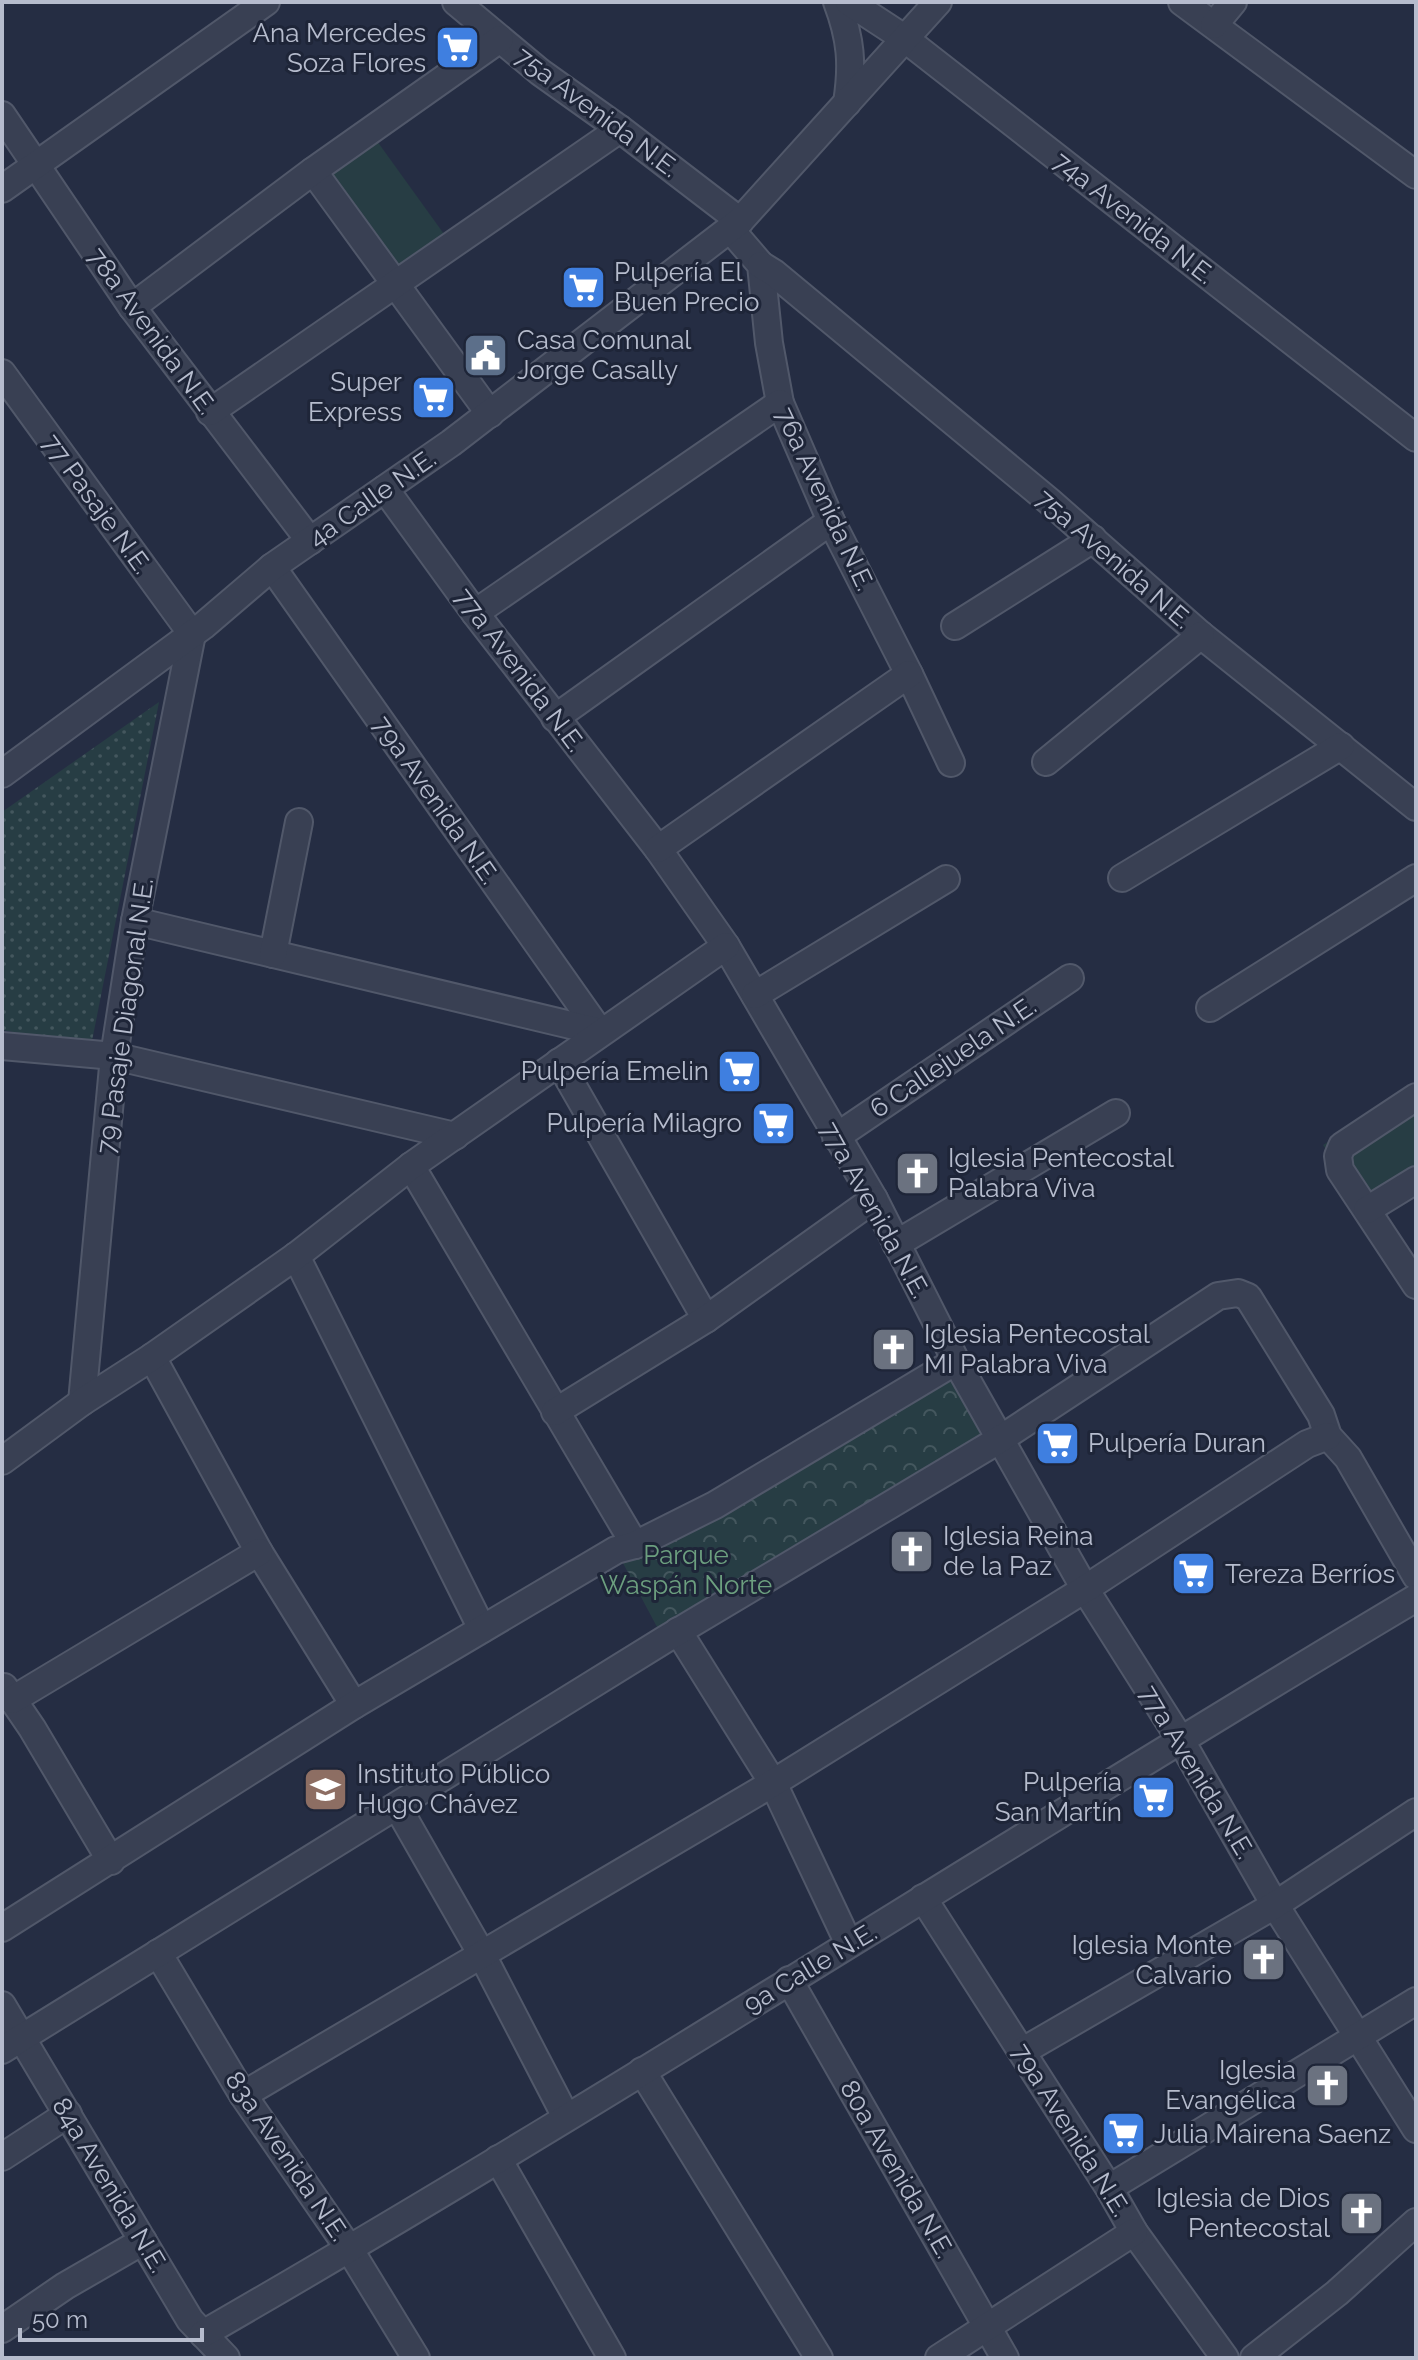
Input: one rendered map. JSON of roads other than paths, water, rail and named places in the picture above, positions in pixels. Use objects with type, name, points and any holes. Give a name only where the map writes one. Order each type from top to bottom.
[{"type":"street","points":[[2,189],[266,2]]},
{"type":"street","name":"75a Avenida N.E.","points":[[456,2],[540,72],[620,129],[735,225]]},
{"type":"street","points":[[837,2],[850,44],[852,70],[847,103]]},
{"type":"street","name":"74a Avenida N.E.","points":[[849,2],[904,38],[1416,438]]},
{"type":"street","name":"4a Calle N.E.","points":[[2,774],[192,634],[272,567],[490,414],[735,225],[938,2]]},
{"type":"street","points":[[1182,2],[1416,175]]},
{"type":"street","points":[[1214,25],[1233,2]]},
{"type":"street","points":[[132,307],[313,171],[500,39]]},
{"type":"street","name":"78a Avenida N.E.","points":[[2,115],[132,307],[310,541]]},
{"type":"street","points":[[210,412],[620,129]]},
{"type":"street","points":[[313,171],[490,414]]},
{"type":"street","points":[[735,225],[768,269]]},
{"type":"street","name":"75a Avenida N.E.","points":[[768,269],[1093,539],[1201,635],[1416,807]]},
{"type":"street","name":"76a Avenida N.E.","points":[[768,269],[769,343],[780,403],[831,521],[951,763]]},
{"type":"street","name":"77 Pasaje N.E.","points":[[2,373],[192,634]]},
{"type":"street","points":[[475,613],[780,403]]},
{"type":"street","name":"77a Avenida N.E.","points":[[385,489],[475,613],[658,849],[726,946],[874,1199],[956,1361],[1085,1589],[1180,1739],[1275,1905],[1416,2129]]},
{"type":"street","points":[[555,718],[831,521]]},
{"type":"street","points":[[955,626],[1093,539]]},
{"type":"street","name":"79a Avenida N.E.","points":[[272,567],[600,1032]]},
{"type":"street","name":"79 Pasaje Diagonal N.E.","points":[[82,1402],[114,1056],[135,921],[192,634]]},
{"type":"street","points":[[1046,762],[1201,635]]},
{"type":"street","points":[[658,849],[909,674]]},
{"type":"street","points":[[1122,878],[1341,746]]},
{"type":"street","points":[[273,954],[299,822]]},
{"type":"street","points":[[1210,1008],[1416,878]]},
{"type":"street","points":[[755,995],[946,879]]},
{"type":"street","points":[[135,921],[600,1032]]},
{"type":"street","points":[[2,1461],[82,1402],[296,1256],[411,1166],[726,946]]},
{"type":"street","name":"6 Callejuela N.E.","points":[[836,1137],[1070,978]]},
{"type":"street","points":[[2,1046],[114,1056],[455,1136]]},
{"type":"street","points":[[559,1062],[706,1319]]},
{"type":"street","points":[[1416,1097],[1342,1146],[1338,1156],[1340,1170],[1416,1285]]},
{"type":"street","points":[[896,1244],[1116,1113]]},
{"type":"street","points":[[411,1166],[635,1545]]},
{"type":"street","points":[[1367,1210],[1416,1180]]},
{"type":"street","points":[[555,1412],[706,1319],[874,1199]]},
{"type":"street","points":[[296,1256],[482,1629]]},
{"type":"street","points":[[12,2043],[678,1631],[1002,1438],[1218,1296],[1238,1293],[1248,1297],[1321,1415],[1328,1436],[1348,1458],[1416,1576]]},
{"type":"street","points":[[152,1357],[259,1552],[354,1705]]},
{"type":"street","points":[[2,1928],[354,1705],[616,1550],[635,1545],[715,1505],[956,1361]]},
{"type":"street","points":[[243,2095],[773,1783],[1085,1589],[1307,1444],[1328,1436]]},
{"type":"street","points":[[111,1861],[7,1692],[259,1552]]},
{"type":"street","name":"9a Calle N.E.","points":[[216,2350],[350,2250],[1180,1739],[1416,1598]]},
{"type":"street","points":[[678,1631],[773,1783],[849,1944]]},
{"type":"street","points":[[397,1806],[481,1953],[566,2117]]},
{"type":"street","points":[[1023,2051],[1275,1905],[1416,1812]]},
{"type":"street","name":"79a Avenida N.E.","points":[[923,1898],[1023,2051],[1134,2232],[1225,2358]]},
{"type":"street","name":"83a Avenida N.E.","points":[[158,1953],[243,2095],[350,2250],[416,2358]]},
{"type":"street","name":"80a Avenida N.E.","points":[[789,1980],[1005,2358]]},
{"type":"street","points":[[1109,2188],[1416,2001]]},
{"type":"street","name":"84a Avenida N.E.","points":[[2,2005],[12,2043],[68,2114],[190,2320],[216,2350]]},
{"type":"street","points":[[642,2071],[819,2358]]},
{"type":"street","points":[[2,2157],[68,2114]]},
{"type":"street","points":[[498,2159],[612,2358]]},
{"type":"street","points":[[1254,2358],[1337,2293],[1416,2222]]},
{"type":"street","points":[[939,2358],[1134,2232]]},
{"type":"street","points":[[2,2329],[65,2286],[143,2241]]},
{"type":"place","name":"Ana Mercedes Soza Flores","points":[[457,48]]},
{"type":"place","name":"Pulpería El Buen Precio","points":[[583,287]]},
{"type":"place","name":"Casa Comunal Jorge Casally","points":[[486,355]]},
{"type":"place","name":"Super Express","points":[[433,397]]},
{"type":"place","name":"Pulpería Emelin","points":[[740,1071]]},
{"type":"place","name":"Pulpería Milagro","points":[[773,1123]]},
{"type":"place","name":"Iglesia Pentecostal Palabra Viva","points":[[917,1173]]},
{"type":"place","name":"Iglesia Pentecostal MI Palabra Viva","points":[[893,1349]]},
{"type":"place","name":"Pulpería Duran","points":[[1057,1443]]},
{"type":"place","name":"Iglesia Reina de la Paz","points":[[912,1551]]},
{"type":"place","name":"Tereza Berríos","points":[[1194,1574]]},
{"type":"place","name":"Instituto Público Hugo Chávez","points":[[326,1789]]},
{"type":"place","name":"Pulpería San Martín","points":[[1153,1797]]},
{"type":"place","name":"Iglesia Monte Calvario","points":[[1263,1960]]},
{"type":"place","name":"Iglesia Evangélica","points":[[1327,2085]]},
{"type":"place","name":"Julia Mairena Saenz","points":[[1123,2134]]},
{"type":"place","name":"Iglesia de Dios Pentecostal","points":[[1361,2213]]},
{"type":"park label","name":"Parque Waspán Norte","points":[[686,1570]]}]
